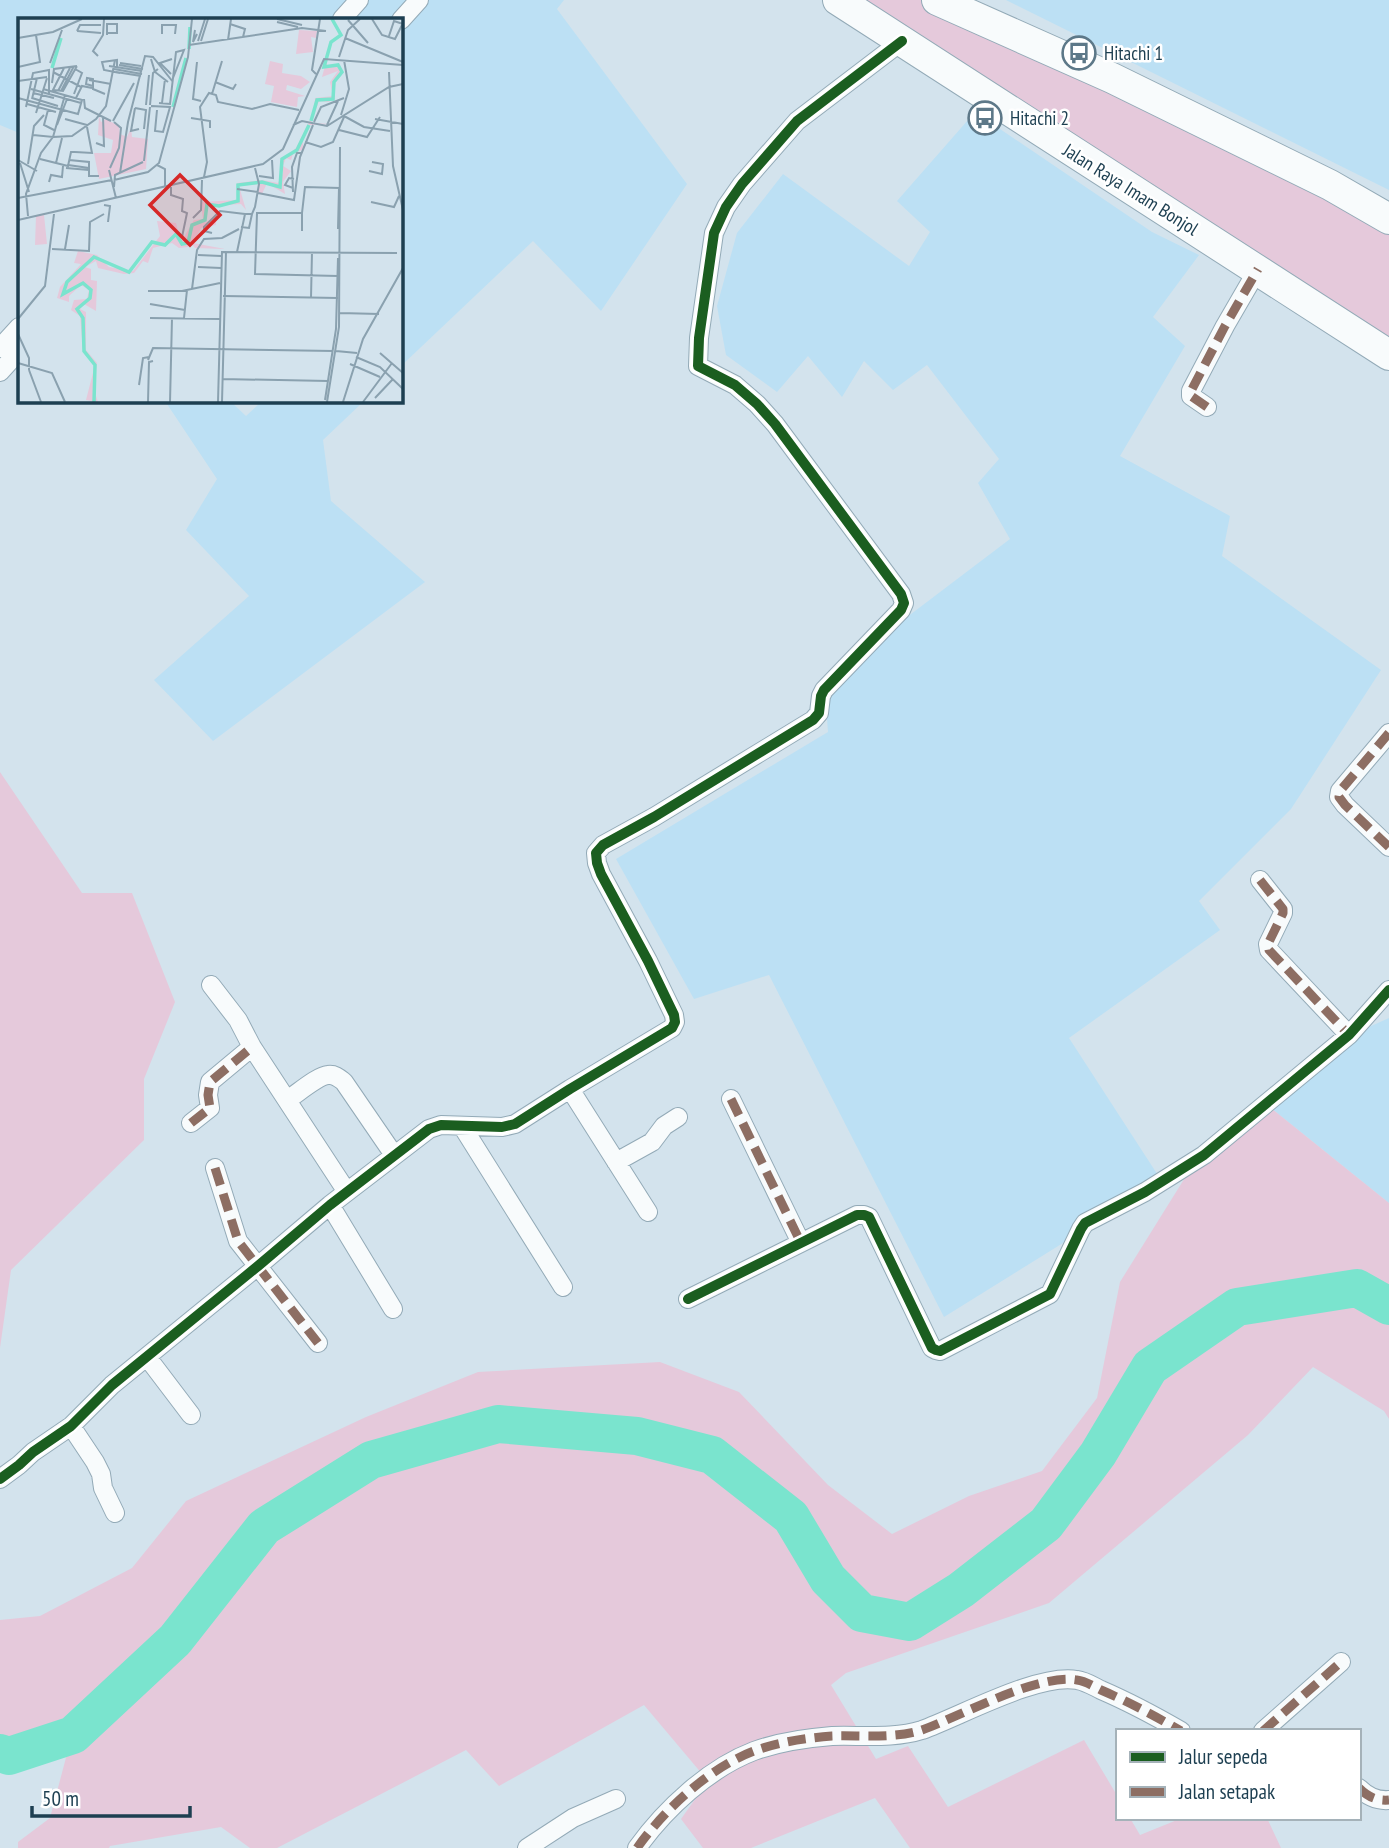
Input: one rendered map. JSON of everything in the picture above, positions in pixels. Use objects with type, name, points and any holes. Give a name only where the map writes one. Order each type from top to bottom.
[{"type":"highway","name":"Jalan Raya Imam Bonjol","points":[[838,0],[1389,355]]},
{"type":"highway","points":[[937,0],[1112,78],[1330,185],[1389,219]]},
{"type":"street","points":[[343,18],[359,0]]},
{"type":"street","points":[[402,19],[419,0]]},
{"type":"street","points":[[0,1479],[71,1426],[99,1396],[330,1205],[434,1126],[502,1128],[515,1124],[672,1028],[674,1015],[601,874],[596,853],[603,845],[813,720],[819,713],[822,692],[901,611],[904,603],[901,594],[775,424],[735,385],[698,366],[699,338],[715,233],[726,207],[742,184],[797,121],[902,41]]},
{"type":"street","points":[[1207,407],[1192,396],[1191,391],[1258,270]]},
{"type":"street","points":[[0,348],[18,328]]},
{"type":"street","points":[[0,373],[18,352]]},
{"type":"street","points":[[1389,733],[1340,791],[1339,797],[1389,847]]},
{"type":"street","points":[[1261,880],[1283,909],[1281,919],[1268,944],[1269,950],[1349,1035]]},
{"type":"street","points":[[211,985],[238,1020],[252,1047],[347,1192]]},
{"type":"street","points":[[688,1299],[857,1215],[863,1215],[869,1217],[932,1348],[940,1351],[1051,1294],[1085,1223],[1145,1192],[1204,1155],[1349,1035],[1389,990]]},
{"type":"street","points":[[191,1123],[210,1108],[208,1096],[211,1082],[252,1047]]},
{"type":"street","points":[[287,1100],[321,1077],[329,1074],[336,1076],[344,1082],[394,1155]]},
{"type":"street","points":[[570,1089],[648,1212]]},
{"type":"street","points":[[731,1099],[801,1243]]},
{"type":"street","points":[[616,1162],[652,1142],[664,1126],[678,1117]]},
{"type":"street","points":[[462,1126],[563,1287]]},
{"type":"street","points":[[215,1168],[237,1241],[317,1343]]},
{"type":"street","points":[[330,1205],[393,1309]]},
{"type":"street","points":[[147,1357],[191,1415]]},
{"type":"street","points":[[71,1426],[95,1462],[115,1513]]},
{"type":"street","points":[[1265,1729],[1341,1662]]},
{"type":"street","points":[[637,1848],[652,1827],[713,1772],[753,1751],[792,1740],[898,1735],[919,1731],[1037,1684],[1058,1679],[1078,1680],[1144,1709],[1178,1729]]},
{"type":"street","points":[[1361,1790],[1380,1801],[1389,1800]]},
{"type":"street","points":[[527,1848],[573,1818],[616,1799]]},
{"type":"shaded area","points":[[0,0],[564,0],[557,9],[687,184],[601,311],[533,241],[402,365],[402,18],[18,18],[18,133],[0,125]]},
{"type":"shaded area","points":[[837,0],[937,0],[1389,219],[1389,355]]},
{"type":"shaded area","points":[[1006,0],[1389,0],[1389,190]]},
{"type":"shaded area","points":[[975,112],[1152,232],[1199,255],[1153,317],[1185,346],[1120,456],[1230,516],[1222,556],[1381,670],[1291,809],[1199,901],[1220,930],[1069,1038],[1163,1183],[1087,1212],[1063,1243],[944,1317],[769,975],[694,999],[616,859],[828,732],[824,680],[1010,539],[978,483],[999,459],[927,365],[893,390],[864,361],[842,397],[808,356],[777,392],[726,355],[717,306],[737,233],[783,174],[909,266],[930,232],[897,201]]},
{"type":"shaded area","points":[[166,402],[231,402],[246,416],[261,402],[363,402],[323,440],[331,501],[425,582],[213,741],[154,680],[249,596],[186,530],[217,479]]},
{"type":"shaded area","points":[[0,772],[82,893],[132,893],[175,1002],[144,1079],[144,1140],[11,1270],[0,1348]]},
{"type":"shaded area","points":[[1389,1018],[1389,1203],[1266,1104],[1340,1040]]},
{"type":"shaded area","points":[[1266,1104],[1389,1203],[1389,1419],[1384,1411],[1313,1367],[1248,1435],[1049,1603],[846,1673],[831,1685],[876,1759],[908,1746],[948,1807],[1084,1740],[1116,1794],[1116,1820],[1131,1820],[1140,1835],[1177,1820],[1268,1820],[1281,1848],[910,1848],[875,1798],[751,1848],[703,1848],[681,1819],[708,1781],[644,1705],[499,1786],[466,1750],[277,1848],[250,1848],[221,1827],[109,1848],[18,1848],[18,1842],[50,1818],[72,1735],[9,1756],[0,1753],[0,1620],[40,1616],[132,1568],[186,1501],[366,1417],[478,1372],[660,1362],[739,1392],[828,1485],[892,1534],[969,1496],[1042,1471],[1097,1398],[1120,1282],[1196,1160]]},
{"type":"waterway","points":[[0,1753],[9,1756],[73,1735],[175,1640],[264,1527],[371,1460],[498,1424],[637,1436],[712,1455],[791,1517],[828,1579],[862,1613],[910,1622],[961,1590],[1046,1524],[1098,1454],[1150,1367],[1237,1307],[1357,1288],[1389,1306]]},
{"type":"marked path","points":[[1207,407],[1191,396],[1191,391],[1258,269]]},
{"type":"marked path","points":[[1389,733],[1340,791],[1339,797],[1389,847]]},
{"type":"marked path","points":[[1260,880],[1283,909],[1268,944],[1269,950],[1349,1035]]},
{"type":"marked path","points":[[191,1123],[210,1108],[210,1082],[252,1047]]},
{"type":"marked path","points":[[731,1099],[801,1243]]},
{"type":"marked path","points":[[215,1168],[238,1241],[318,1343]]},
{"type":"marked path","points":[[1265,1729],[1341,1662]]},
{"type":"marked path","points":[[637,1848],[689,1791],[737,1758],[754,1751],[812,1738],[911,1733],[1042,1683],[1083,1681],[1177,1729]]},
{"type":"marked path","points":[[1361,1790],[1373,1798],[1389,1800]]},
{"type":"cycle path","points":[[0,1479],[71,1426],[112,1385],[330,1205],[429,1129],[441,1125],[502,1127],[515,1124],[672,1028],[674,1015],[601,874],[596,853],[603,845],[813,720],[819,713],[824,690],[901,610],[904,603],[901,594],[775,424],[735,385],[698,366],[699,338],[714,233],[726,207],[742,184],[797,121],[902,41]]},
{"type":"cycle path","points":[[688,1299],[857,1215],[864,1215],[869,1217],[932,1348],[940,1351],[1050,1294],[1085,1223],[1145,1192],[1204,1155],[1349,1035],[1389,990]]},
{"type":"place","name":"Hitachi 1","points":[[1079,53]]},
{"type":"place","name":"Hitachi 2","points":[[985,118]]}]
